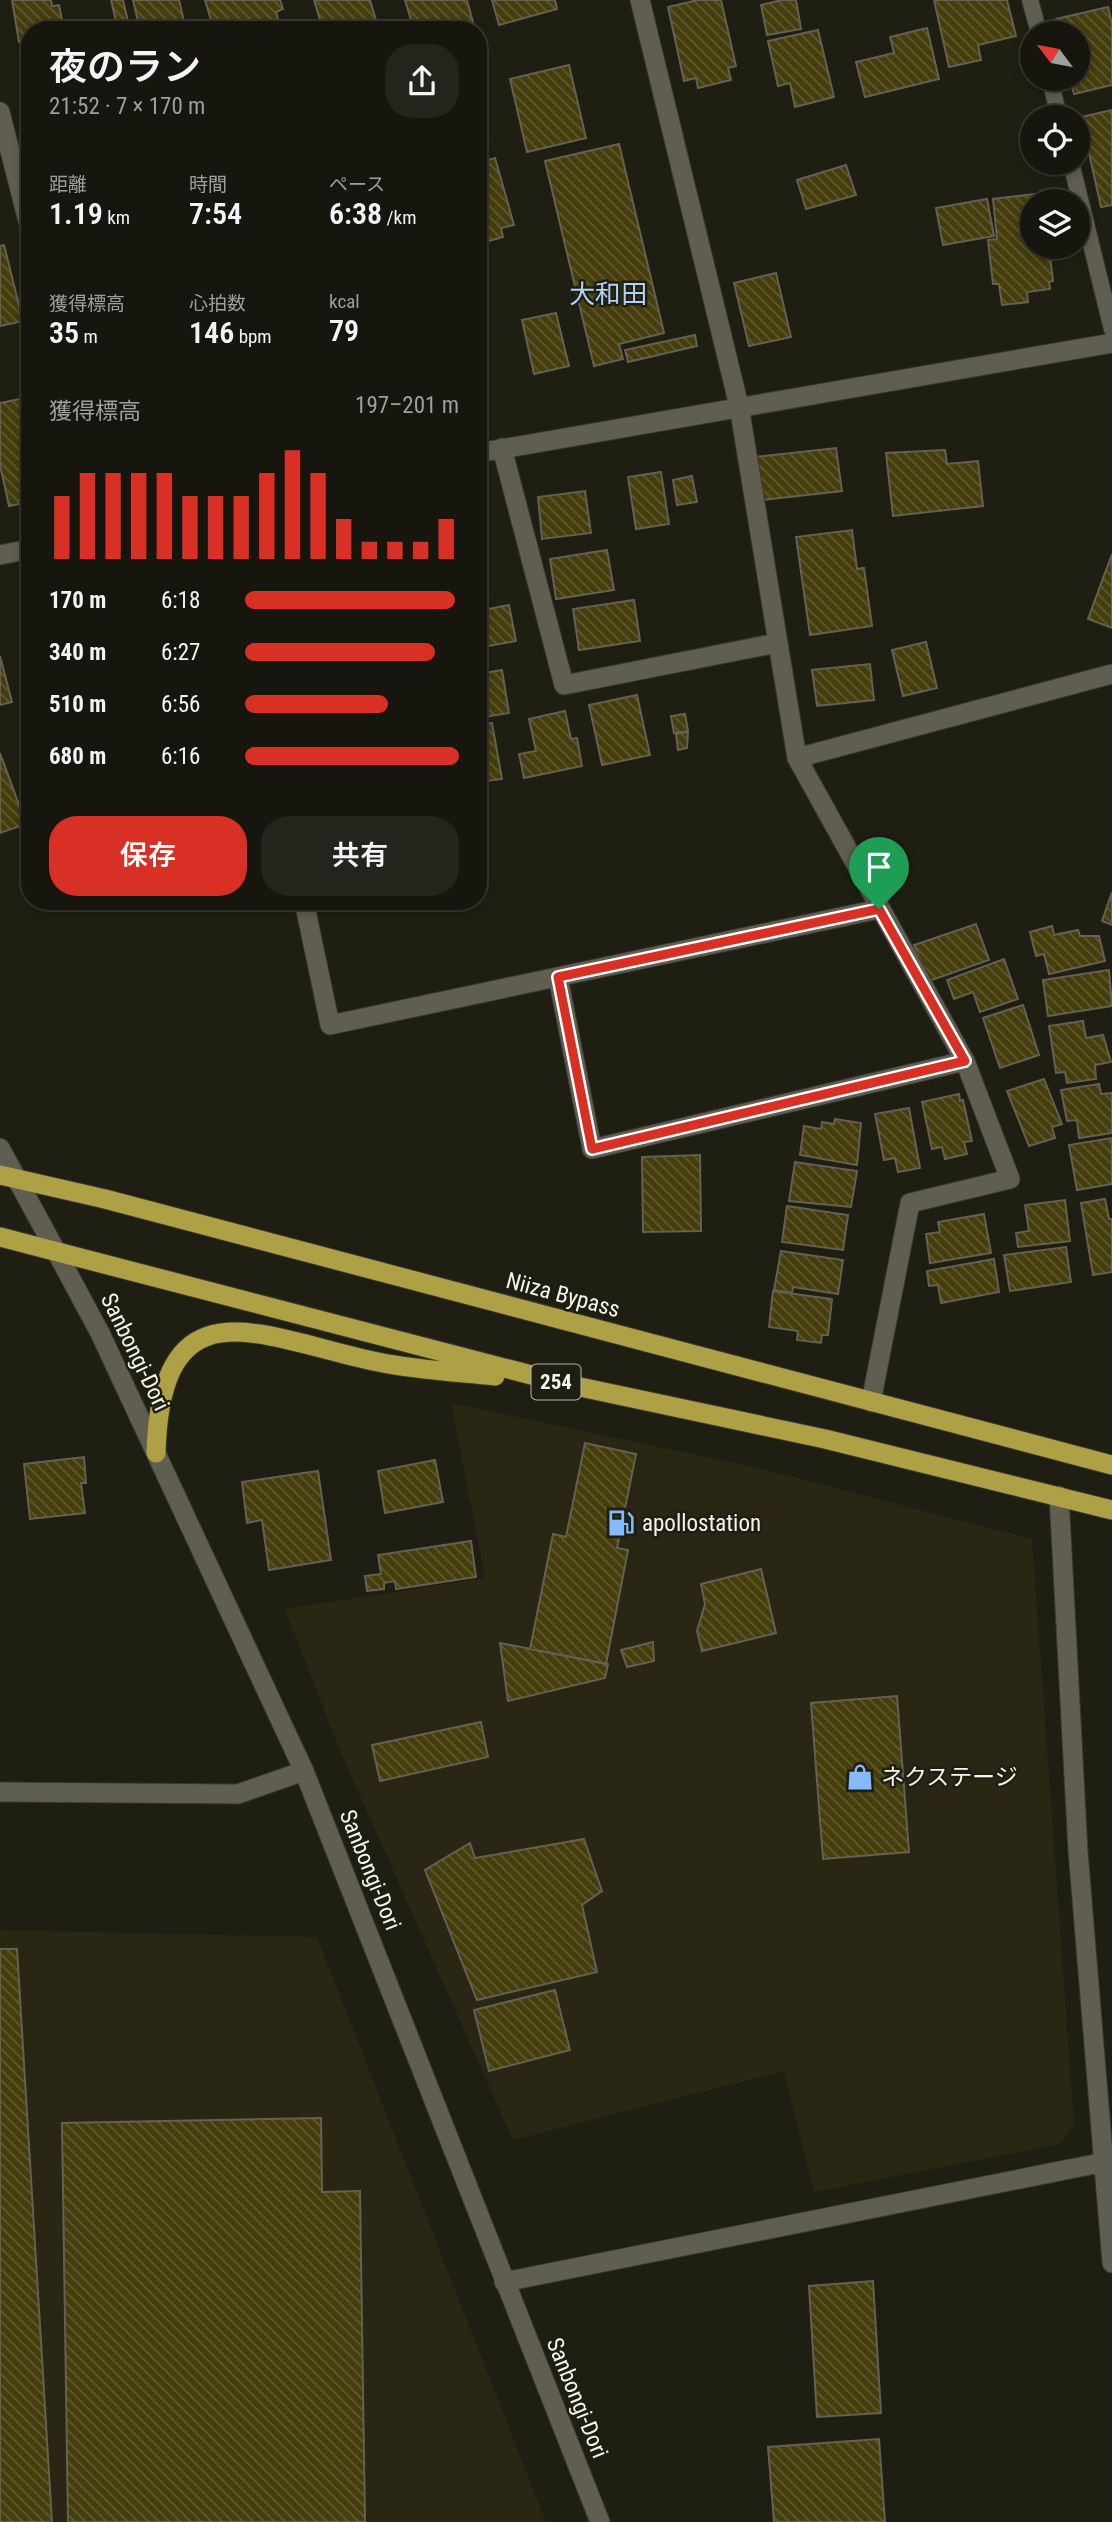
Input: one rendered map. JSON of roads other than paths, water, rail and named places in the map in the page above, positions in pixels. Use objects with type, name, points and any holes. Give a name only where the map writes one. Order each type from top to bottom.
[{"type":"highway","name":"Niiza Bypass","points":[[7,1176],[105,1199],[1112,1465]]},
{"type":"highway","name":"254","points":[[0,1237],[566,1384],[825,1439],[1112,1510]]},
{"type":"highway","points":[[156,1453],[162,1394],[175,1363],[196,1339],[215,1332],[232,1330],[277,1337],[380,1363],[566,1384]]},
{"type":"street","points":[[640,0],[739,406],[797,758],[965,1061],[1010,1179],[910,1203],[872,1402]]},
{"type":"street","points":[[0,112],[21,194]]},
{"type":"street","points":[[487,451],[1112,343]]},
{"type":"street","points":[[502,447],[564,685],[777,643]]},
{"type":"street","points":[[0,555],[21,551]]},
{"type":"street","points":[[797,758],[1112,674]]},
{"type":"street","points":[[306,910],[330,1025],[879,909]]},
{"type":"street","points":[[558,977],[592,1149],[965,1061]]},
{"type":"street","name":"Sanbongi-Dori","points":[[0,1148],[7,1176],[57,1253],[100,1333],[304,1771],[600,2522]]},
{"type":"street","points":[[1059,1496],[1078,1850],[1112,2263]]},
{"type":"street","points":[[0,1792],[239,1794],[304,1771]]},
{"type":"street","points":[[504,2282],[1105,2162]]},
{"type":"lane","points":[[1030,0],[1036,21]]},
{"type":"lane","points":[[1074,175],[1112,329]]},
{"type":"place","name":"apollostation","points":[[621,1523]]},
{"type":"place","name":"ネクステージ","points":[[860,1777]]},
{"type":"district","name":"大和田","points":[[608,294]]}]
